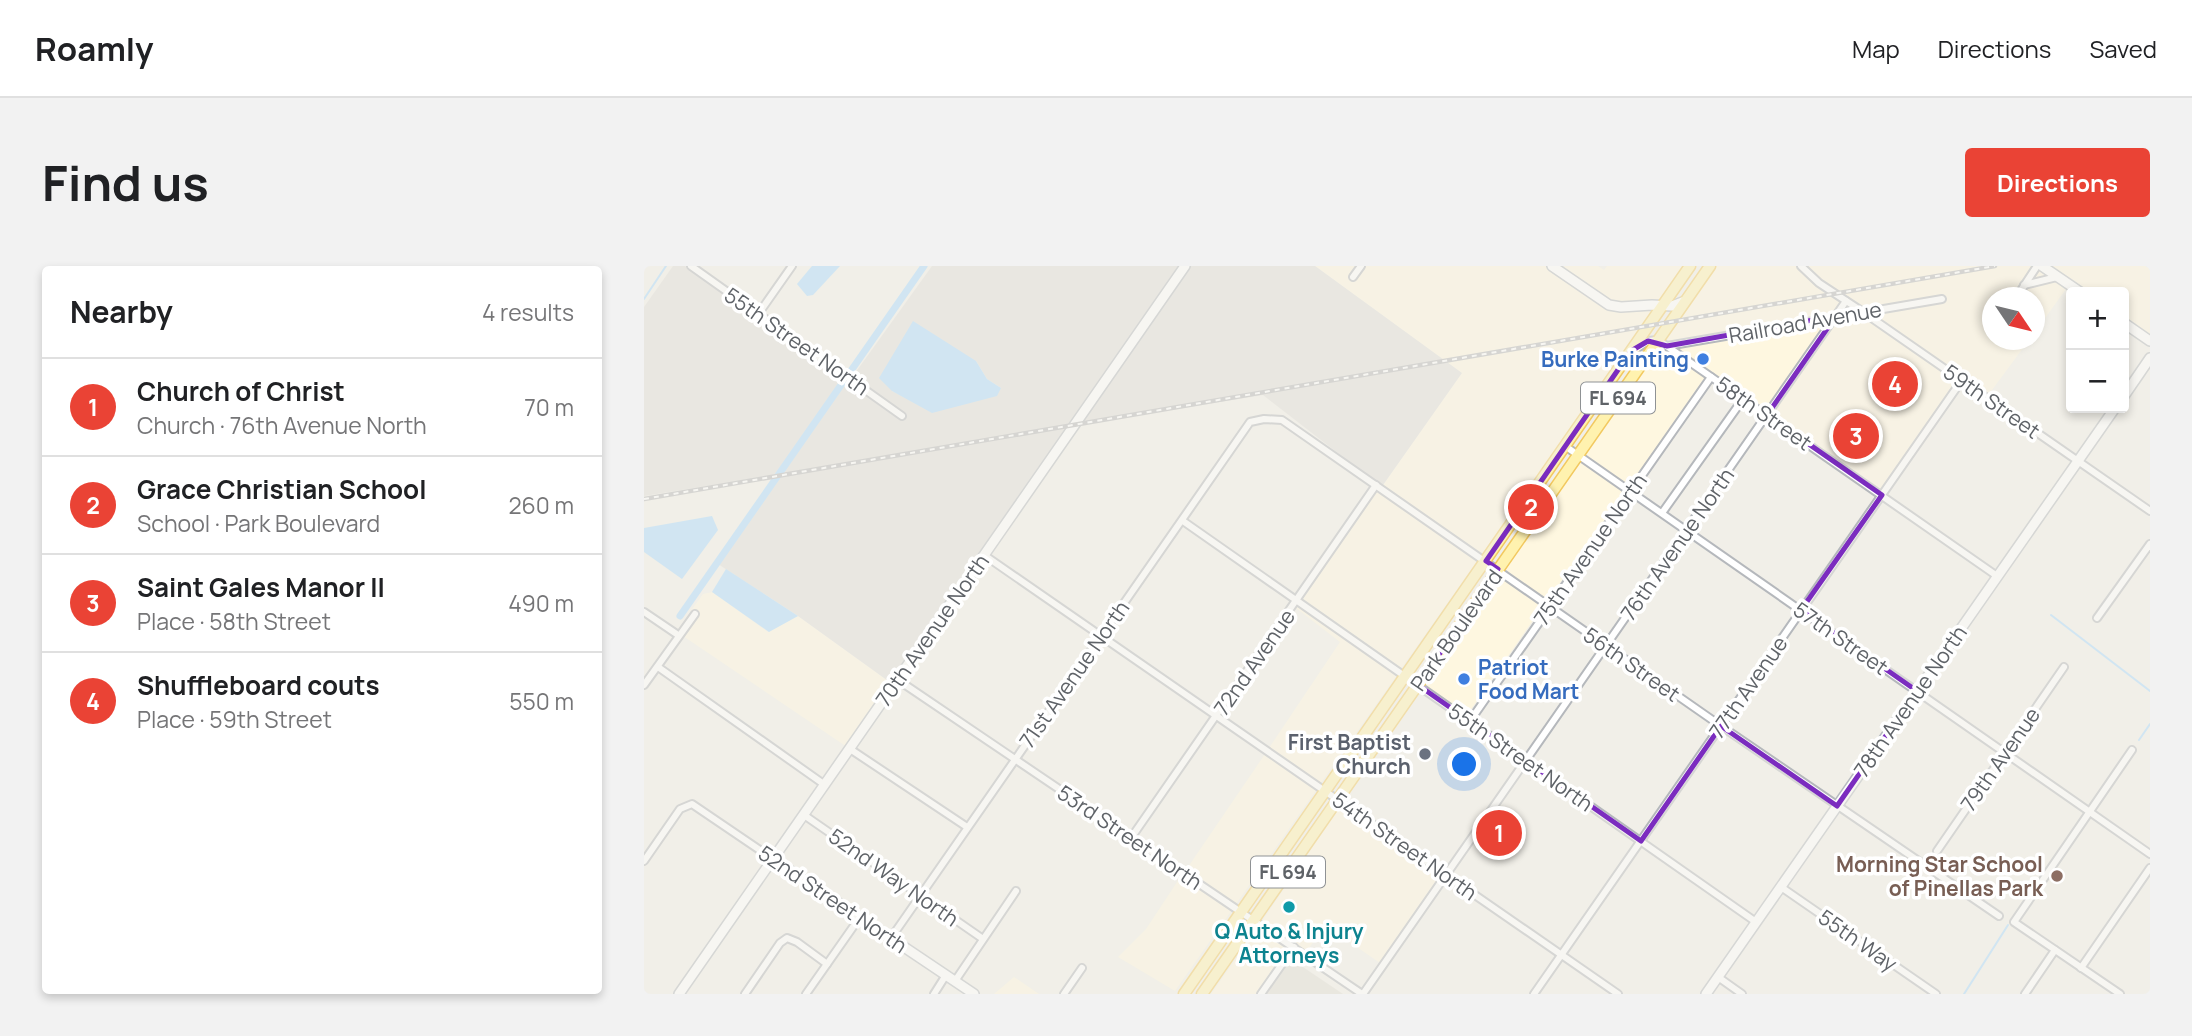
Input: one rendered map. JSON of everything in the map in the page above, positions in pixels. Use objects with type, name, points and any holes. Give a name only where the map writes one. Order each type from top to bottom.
[{"type":"main road","name":"Park Boulevard","points":[[1184,994],[1690,266]]},
{"type":"main road","name":"Park Boulevard","points":[[1202,994],[1578,455],[1663,343],[1685,301],[1710,266]]},
{"type":"street","name":"55th Street North","points":[[691,266],[902,416]]},
{"type":"street","points":[[759,313],[792,266]]},
{"type":"street","name":"70th Avenue North","points":[[679,994],[1185,266]]},
{"type":"street","points":[[1353,277],[1360,266]]},
{"type":"street","points":[[1552,266],[1609,305],[1672,306],[1685,301]]},
{"type":"street","name":"59th Street","points":[[1801,266],[1819,283],[2150,511]]},
{"type":"street","points":[[2024,285],[2040,266],[2073,287]]},
{"type":"street","points":[[2024,285],[2057,276]]},
{"type":"street","name":"Railroad Avenue","points":[[1663,343],[1942,299]]},
{"type":"street","name":"76th Avenue North","points":[[1363,994],[1846,301]]},
{"type":"street","points":[[2129,326],[2150,341]]},
{"type":"street","points":[[1631,351],[1648,341],[1663,343]]},
{"type":"street","name":"58th Street","points":[[1663,343],[1997,576]]},
{"type":"street","points":[[2129,389],[2150,358]]},
{"type":"street","name":"75th Avenue North","points":[[1470,721],[1711,377]]},
{"type":"street","name":"77th Avenue","points":[[1534,994],[1962,380]]},
{"type":"street","points":[[1662,513],[1743,399]]},
{"type":"street","name":"78th Avenue North","points":[[1706,994],[2112,413]]},
{"type":"street","name":"56th Street","points":[[1264,419],[1282,420],[1999,916]]},
{"type":"street","name":"71st Avenue North","points":[[891,938],[1250,422],[1264,419]]},
{"type":"street","name":"57th Street","points":[[1565,446],[2150,854]]},
{"type":"street","name":"72nd Avenue","points":[[1131,838],[1376,485]]},
{"type":"street","name":"55th Street North","points":[[1182,520],[1756,922]]},
{"type":"street","points":[[2097,618],[2150,544]]},
{"type":"street","name":"54th Street North","points":[[984,555],[1618,994]]},
{"type":"street","points":[[644,612],[678,635]]},
{"type":"street","points":[[644,685],[695,614]]},
{"type":"street","points":[[658,667],[825,785]]},
{"type":"street","name":"79th Avenue","points":[[1937,851],[2064,667]]},
{"type":"street","name":"53rd Street North","points":[[898,680],[1363,994]]},
{"type":"street","points":[[850,749],[967,827]]},
{"type":"street","points":[[2120,994],[2014,922],[2132,750]]},
{"type":"street","name":"52nd Street North","points":[[644,860],[680,809],[692,804],[974,994]]},
{"type":"street","name":"52nd Way North","points":[[804,815],[984,939]]},
{"type":"street","points":[[2081,968],[2150,868]]},
{"type":"street","name":"55th Way","points":[[1781,887],[1936,994]]},
{"type":"street","points":[[934,994],[984,939],[1016,891]]},
{"type":"street","points":[[806,994],[860,917]]},
{"type":"street","points":[[745,994],[780,943],[787,938],[827,964]]},
{"type":"street","points":[[1261,994],[1294,947]]},
{"type":"street","points":[[2025,994],[2055,950]]},
{"type":"street","points":[[1064,994],[1082,968]]},
{"type":"street","points":[[1718,977],[1742,994]]},
{"type":"highlighted area","points":[[1836,316],[1767,415],[1882,495],[1801,610],[1917,691],[1837,806],[1721,726],[1641,841],[1418,685],[1498,569],[1486,561],[1631,351],[1648,341],[1667,346]]},
{"type":"shaded area","points":[[673,266],[685,266],[759,320],[762,330],[849,382],[903,421],[907,415],[853,376],[932,266],[1180,266],[891,683],[798,616],[718,564],[781,474],[644,496],[644,307]],"holes":[[[976,361],[987,379],[1001,388],[905,397],[892,391]]]},
{"type":"shaded area","points":[[1190,266],[1315,266],[1462,373],[1383,485],[1263,395],[1079,425]]},
{"type":"shaded area","points":[[1315,266],[1356,266],[1348,277],[1354,282],[1365,266],[1546,266],[1609,308],[1654,309],[1482,554],[1383,485],[1461,373]]},
{"type":"shaded area","points":[[1565,266],[1598,266],[1604,270],[1607,266],[1684,266],[1659,302],[1621,303],[1610,301],[1562,269]]},
{"type":"shaded area","points":[[1715,266],[1797,266],[1817,286],[1841,302],[1833,312],[1668,342],[1663,339]]},
{"type":"shaded area","points":[[1805,266],[2032,266],[2018,287],[1982,287],[1982,350],[2022,350],[1989,394],[1873,314],[1946,302],[1945,295],[1864,308],[1821,280]]},
{"type":"shaded area","points":[[2048,266],[2150,266],[2150,337],[2129,322],[2129,287],[2079,287]]},
{"type":"shaded area","points":[[2040,269],[2067,287],[2045,318],[2045,287],[2028,287]]},
{"type":"shaded area","points":[[1863,316],[1957,381],[1880,490],[1772,415],[1838,319]]},
{"type":"shaded area","points":[[1827,321],[1765,410],[1677,348]]},
{"type":"shaded area","points":[[1659,345],[1705,377],[1629,486],[1584,454]]},
{"type":"shaded area","points":[[1580,460],[1625,492],[1547,601],[1504,569]]},
{"type":"shaded area","points":[[1377,491],[1478,560],[1401,669],[1302,600]]},
{"type":"shaded area","points":[[1500,575],[1543,606],[1467,715],[1424,685]]},
{"type":"shaded area","points":[[712,592],[768,632],[798,616],[891,683],[847,747],[683,636],[700,614],[694,609],[690,612],[703,594]]},
{"type":"shaded area","points":[[1298,605],[1397,675],[1321,783],[1269,748],[1340,642],[1296,608]]},
{"type":"shaded area","points":[[1265,754],[1317,789],[1236,904],[1186,870]]},
{"type":"shaded area","points":[[1340,807],[1441,876],[1380,963],[1325,925],[1307,951],[1262,921]]},
{"type":"shaded area","points":[[1181,876],[1232,910],[1175,991],[1118,957],[1146,929]]},
{"type":"shaded area","points":[[1258,927],[1289,948],[1256,994],[1211,994]]},
{"type":"shaded area","points":[[1291,959],[1343,994],[1267,994]]},
{"type":"shaded area","points":[[1014,977],[1039,994],[994,994]]},
{"type":"water","points":[[812,266],[840,266],[813,295],[807,296],[797,284]]},
{"type":"water","points":[[913,321],[976,361],[987,379],[1001,388],[997,396],[932,413],[892,391],[879,378]]},
{"type":"water","points":[[712,516],[718,530],[682,579],[644,552],[644,528]]},
{"type":"water","points":[[726,569],[798,616],[769,632],[712,592]]},
{"type":"waterway","points":[[644,299],[666,266]]},
{"type":"waterway","points":[[680,616],[924,266]]},
{"type":"waterway","points":[[2051,615],[2150,691]]},
{"type":"waterway","points":[[2139,740],[2150,724]]},
{"type":"waterway","points":[[1964,994],[2008,925]]},
{"type":"railway","points":[[644,499],[1995,266]]},
{"type":"place","name":"Burke Painting","points":[[1703,359]]},
{"type":"place","name":"Shuffleboard couts","points":[[1895,384]]},
{"type":"place","name":"Saint Gales Manor II","points":[[1856,436]]},
{"type":"place","name":"Grace Christian School","points":[[1531,507]]},
{"type":"place","name":"Patriot Food Mart","points":[[1464,679]]},
{"type":"place","name":"First Baptist Church","points":[[1425,754]]},
{"type":"place","name":"Church of Christ","points":[[1499,833]]},
{"type":"place","name":"Morning Star School of Pinellas Park","points":[[2057,876]]},
{"type":"place","name":"Q Auto & Injury Attorneys","points":[[1289,907]]}]
